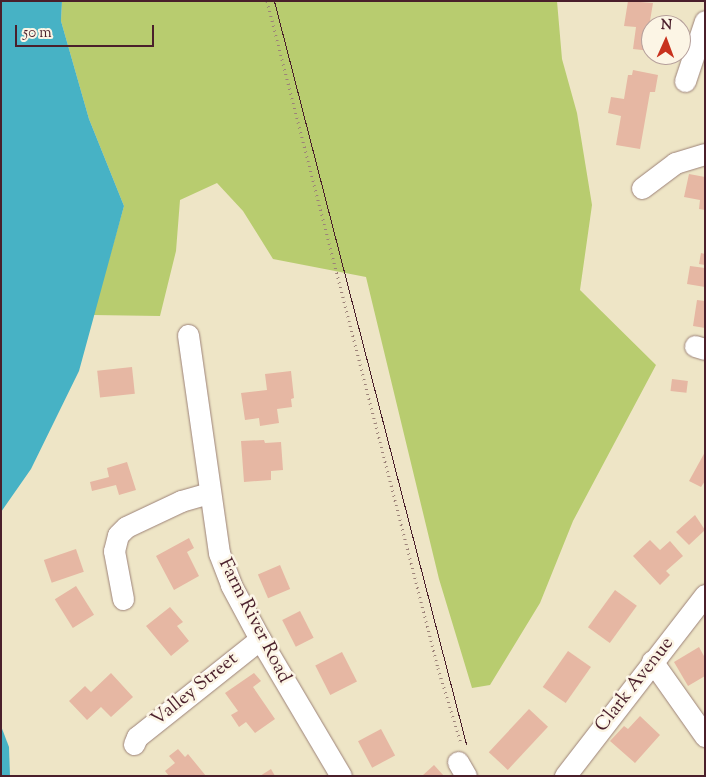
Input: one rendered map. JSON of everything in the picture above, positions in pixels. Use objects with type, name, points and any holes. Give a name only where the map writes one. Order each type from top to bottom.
[{"type":"street","points":[[685,81],[705,21]]},
{"type":"street","points":[[642,188],[676,162],[705,154]]},
{"type":"street","name":"Farm River Road","points":[[188,335],[201,409],[209,493],[219,553],[231,585],[260,639],[340,776]]},
{"type":"street","points":[[123,599],[114,551],[118,535],[126,527],[181,501],[209,493]]},
{"type":"street","name":"Clark Avenue","points":[[565,776],[652,661],[705,595]]},
{"type":"street","name":"Valley Street","points":[[134,744],[143,733],[260,639]]},
{"type":"street","points":[[652,661],[705,736]]},
{"type":"path","points":[[267,1],[438,668],[457,737],[467,757],[463,770]]},
{"type":"green space","points":[[62,1],[557,1],[562,59],[577,113],[592,205],[580,290],[656,365],[573,521],[540,603],[490,685],[472,688],[439,579],[366,277],[273,259],[243,211],[217,183],[180,200],[176,251],[160,316],[93,315],[124,206],[89,119],[61,21]]},
{"type":"water","points":[[1,1],[62,1],[61,21],[89,119],[124,206],[79,371],[31,469],[1,512]]},
{"type":"water","points":[[1,726],[9,747],[10,776],[1,776]]},
{"type":"building","points":[[628,1],[653,3],[651,15],[641,15],[641,50],[633,49],[636,27],[624,26]]},
{"type":"building","points":[[633,70],[658,75],[655,92],[650,92],[640,149],[616,145],[621,116],[608,113],[611,97],[624,99],[628,75],[632,75]]},
{"type":"building","points":[[689,174],[705,177],[705,210],[699,209],[700,200],[684,197]]},
{"type":"building","points":[[701,253],[705,254],[705,265],[699,264]]},
{"type":"building","points":[[690,266],[705,268],[705,287],[687,284]]},
{"type":"building","points":[[697,300],[705,301],[705,328],[693,326]]},
{"type":"building","points":[[132,367],[135,394],[100,398],[97,371]]},
{"type":"building","points":[[291,371],[294,398],[291,399],[292,407],[277,409],[279,423],[260,426],[259,418],[245,420],[241,393],[267,390],[265,374]]},
{"type":"building","points":[[672,379],[688,381],[686,393],[671,391]]},
{"type":"building","points":[[264,440],[265,443],[281,442],[283,470],[271,471],[271,480],[244,482],[241,441]]},
{"type":"building","points":[[705,452],[705,481],[701,487],[689,481]]},
{"type":"building","points":[[127,462],[136,490],[119,495],[116,485],[92,491],[90,482],[109,477],[107,468]]},
{"type":"building","points":[[695,515],[705,530],[689,545],[676,532]]},
{"type":"building","points":[[189,538],[194,548],[187,552],[199,576],[174,590],[156,556]]},
{"type":"building","points":[[650,540],[660,550],[670,541],[683,556],[666,571],[670,575],[660,585],[633,556]]},
{"type":"building","points":[[76,549],[84,572],[52,583],[44,560]]},
{"type":"building","points":[[280,565],[290,589],[268,598],[258,574]]},
{"type":"building","points":[[76,586],[94,615],[73,628],[55,599]]},
{"type":"building","points":[[615,590],[637,606],[610,643],[588,627]]},
{"type":"building","points":[[170,607],[183,622],[177,626],[189,641],[171,656],[146,626]]},
{"type":"building","points":[[300,611],[314,638],[296,647],[282,620]]},
{"type":"building","points":[[699,647],[705,658],[705,676],[688,686],[674,662]]},
{"type":"building","points":[[568,651],[591,667],[566,703],[543,687]]},
{"type":"building","points":[[342,652],[357,681],[330,695],[315,666]]},
{"type":"building","points":[[111,673],[133,697],[111,717],[101,707],[87,720],[69,701],[85,686],[91,692]]},
{"type":"building","points":[[254,673],[261,681],[253,687],[275,719],[255,733],[246,722],[239,727],[231,715],[238,711],[225,693]]},
{"type":"building","points":[[529,709],[548,727],[508,770],[489,752]]},
{"type":"building","points":[[640,716],[660,735],[635,763],[610,741],[624,726],[628,729]]},
{"type":"building","points":[[381,729],[395,755],[372,768],[358,741]]},
{"type":"building","points":[[178,749],[185,757],[188,754],[206,776],[169,776],[165,771],[175,763],[169,756]]},
{"type":"building","points":[[434,765],[444,776],[422,776]]},
{"type":"building","points":[[271,769],[275,776],[260,776]]},
{"type":"tram line","points":[[274,1],[466,744]]}]
